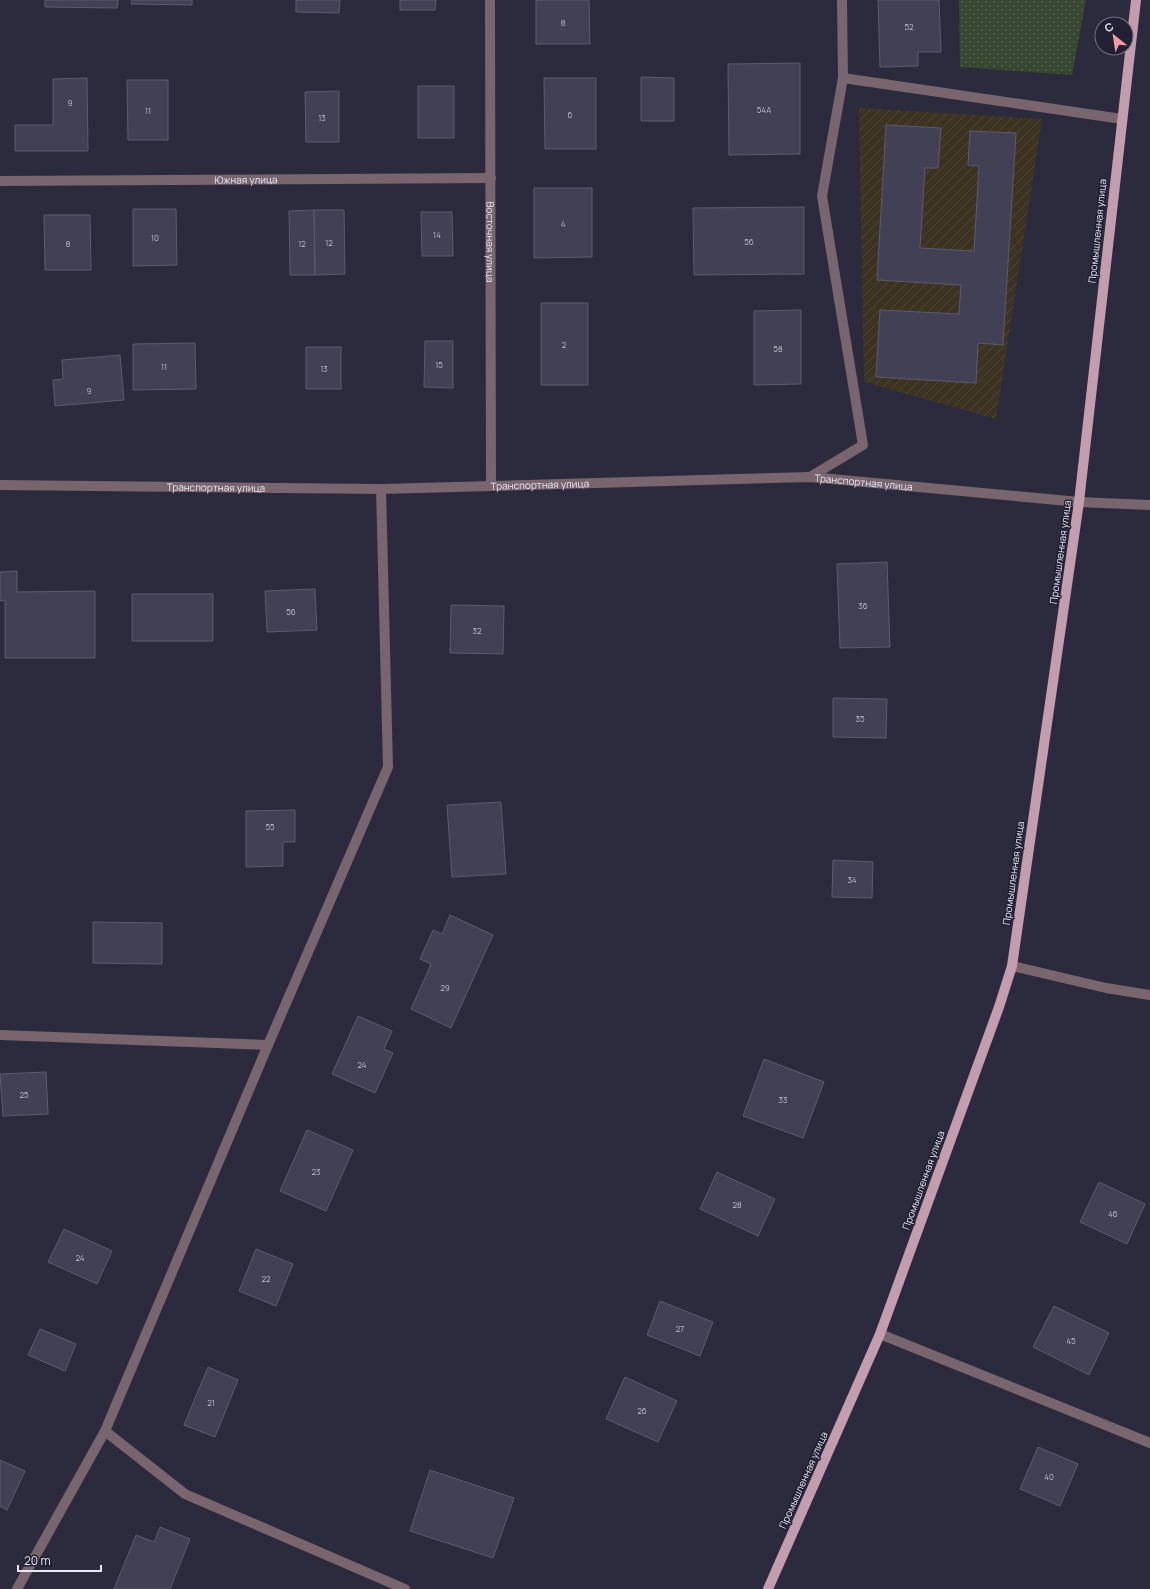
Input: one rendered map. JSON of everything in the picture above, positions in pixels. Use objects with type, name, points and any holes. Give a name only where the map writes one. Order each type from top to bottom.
[{"type":"main road","name":"Промышленная улица","points":[[768,1589],[880,1334],[1012,966],[1079,502],[1136,0]]},
{"type":"street","name":"Восточная улица","points":[[490,0],[492,178],[491,485]]},
{"type":"street","points":[[810,477],[863,445],[822,196],[843,78],[842,0]]},
{"type":"street","points":[[843,78],[1122,119]]},
{"type":"street","name":"Южная улица","points":[[0,181],[492,178]]},
{"type":"street","name":"Транспортная улица","points":[[0,485],[381,489],[810,477],[1079,502],[1150,505]]},
{"type":"street","points":[[16,1589],[105,1430],[268,1045],[388,767],[381,489]]},
{"type":"street","points":[[1012,966],[1106,988],[1150,995]]},
{"type":"street","points":[[0,1035],[268,1045]]},
{"type":"street","points":[[880,1334],[1150,1443]]},
{"type":"street","points":[[105,1430],[185,1494],[404,1589]]},
{"type":"shaded area","points":[[859,108],[1042,119],[996,419],[864,382]]},
{"type":"green space","points":[[959,0],[1086,0],[1072,75],[960,67]]},
{"type":"building","points":[[45,0],[118,0],[117,8],[45,7]]},
{"type":"building","points":[[132,0],[192,0],[192,5],[131,4]]},
{"type":"building","points":[[296,0],[340,0],[339,13],[296,12]]},
{"type":"building","points":[[400,0],[436,0],[435,10],[400,10]]},
{"type":"building","points":[[536,0],[589,0],[590,44],[536,44]]},
{"type":"building","points":[[878,0],[939,0],[941,52],[918,52],[918,66],[880,67]]},
{"type":"building","points":[[800,63],[800,154],[729,155],[728,64]]},
{"type":"building","points":[[641,77],[674,78],[674,121],[641,121]]},
{"type":"building","points":[[87,78],[88,151],[15,151],[15,125],[53,125],[53,79]]},
{"type":"building","points":[[544,78],[596,78],[596,149],[545,149]]},
{"type":"building","points":[[127,80],[168,80],[168,140],[128,140]]},
{"type":"building","points":[[418,86],[454,86],[454,138],[418,138]]},
{"type":"building","points":[[339,91],[339,142],[306,142],[305,92]]},
{"type":"building","points":[[886,125],[941,128],[938,168],[925,168],[920,248],[974,251],[979,166],[968,165],[970,131],[1016,133],[1003,345],[978,343],[976,383],[876,377],[880,310],[959,314],[961,285],[877,280]]},
{"type":"building","points":[[534,188],[592,188],[592,257],[534,258]]},
{"type":"building","points":[[804,207],[804,274],[694,275],[693,208]]},
{"type":"building","points":[[133,209],[176,209],[177,265],[133,266]]},
{"type":"building","points":[[314,210],[344,210],[345,274],[315,275]]},
{"type":"building","points":[[314,210],[315,275],[290,275],[289,211]]},
{"type":"building","points":[[421,212],[452,212],[453,256],[422,256]]},
{"type":"building","points":[[44,215],[90,215],[91,270],[45,270]]},
{"type":"building","points":[[541,303],[588,303],[588,385],[541,385]]},
{"type":"building","points":[[801,310],[801,384],[754,385],[754,311]]},
{"type":"building","points":[[425,341],[453,341],[453,388],[424,387]]},
{"type":"building","points":[[195,343],[196,389],[133,390],[133,344]]},
{"type":"building","points":[[306,347],[341,347],[341,389],[306,389]]},
{"type":"building","points":[[120,355],[124,400],[55,406],[53,380],[63,379],[62,360]]},
{"type":"building","points":[[887,562],[890,647],[840,648],[837,564]]},
{"type":"building","points":[[17,571],[17,592],[95,591],[95,658],[5,658],[5,600],[0,601],[0,572]]},
{"type":"building","points":[[315,589],[317,630],[267,632],[265,591]]},
{"type":"building","points":[[132,594],[213,594],[213,641],[132,641]]},
{"type":"building","points":[[451,605],[504,606],[503,654],[450,653]]},
{"type":"building","points":[[833,698],[887,699],[886,738],[833,737]]},
{"type":"building","points":[[501,802],[506,874],[452,877],[447,805]]},
{"type":"building","points":[[295,810],[295,842],[283,842],[283,866],[246,867],[246,811]]},
{"type":"building","points":[[833,860],[873,862],[872,898],[832,897]]},
{"type":"building","points":[[450,915],[493,935],[451,1028],[411,1009],[431,964],[420,959],[433,930],[442,934]]},
{"type":"building","points":[[93,922],[162,923],[162,964],[93,963]]},
{"type":"building","points":[[358,1016],[392,1031],[384,1049],[393,1053],[375,1093],[332,1074]]},
{"type":"building","points":[[764,1059],[824,1082],[803,1138],[743,1116]]},
{"type":"building","points":[[46,1072],[48,1114],[3,1116],[0,1074]]},
{"type":"building","points":[[307,1130],[353,1150],[326,1211],[280,1191]]},
{"type":"building","points":[[717,1172],[775,1199],[758,1236],[700,1209]]},
{"type":"building","points":[[1099,1182],[1145,1204],[1127,1244],[1080,1222]]},
{"type":"building","points":[[64,1229],[112,1251],[97,1284],[48,1262]]},
{"type":"building","points":[[256,1249],[293,1264],[276,1306],[239,1291]]},
{"type":"building","points":[[660,1301],[713,1322],[700,1356],[647,1335]]},
{"type":"building","points":[[1054,1306],[1109,1333],[1089,1375],[1033,1347]]},
{"type":"building","points":[[40,1329],[76,1344],[65,1371],[28,1355]]},
{"type":"building","points":[[208,1367],[238,1380],[215,1437],[184,1425]]},
{"type":"building","points":[[625,1377],[677,1401],[658,1442],[606,1419]]},
{"type":"building","points":[[1038,1447],[1078,1464],[1060,1506],[1020,1489]]},
{"type":"building","points":[[0,1460],[25,1471],[7,1510],[0,1506]]},
{"type":"building","points":[[430,1470],[514,1498],[493,1558],[410,1531]]},
{"type":"building","points":[[160,1527],[190,1539],[170,1589],[114,1589],[136,1535],[154,1542]]}]
